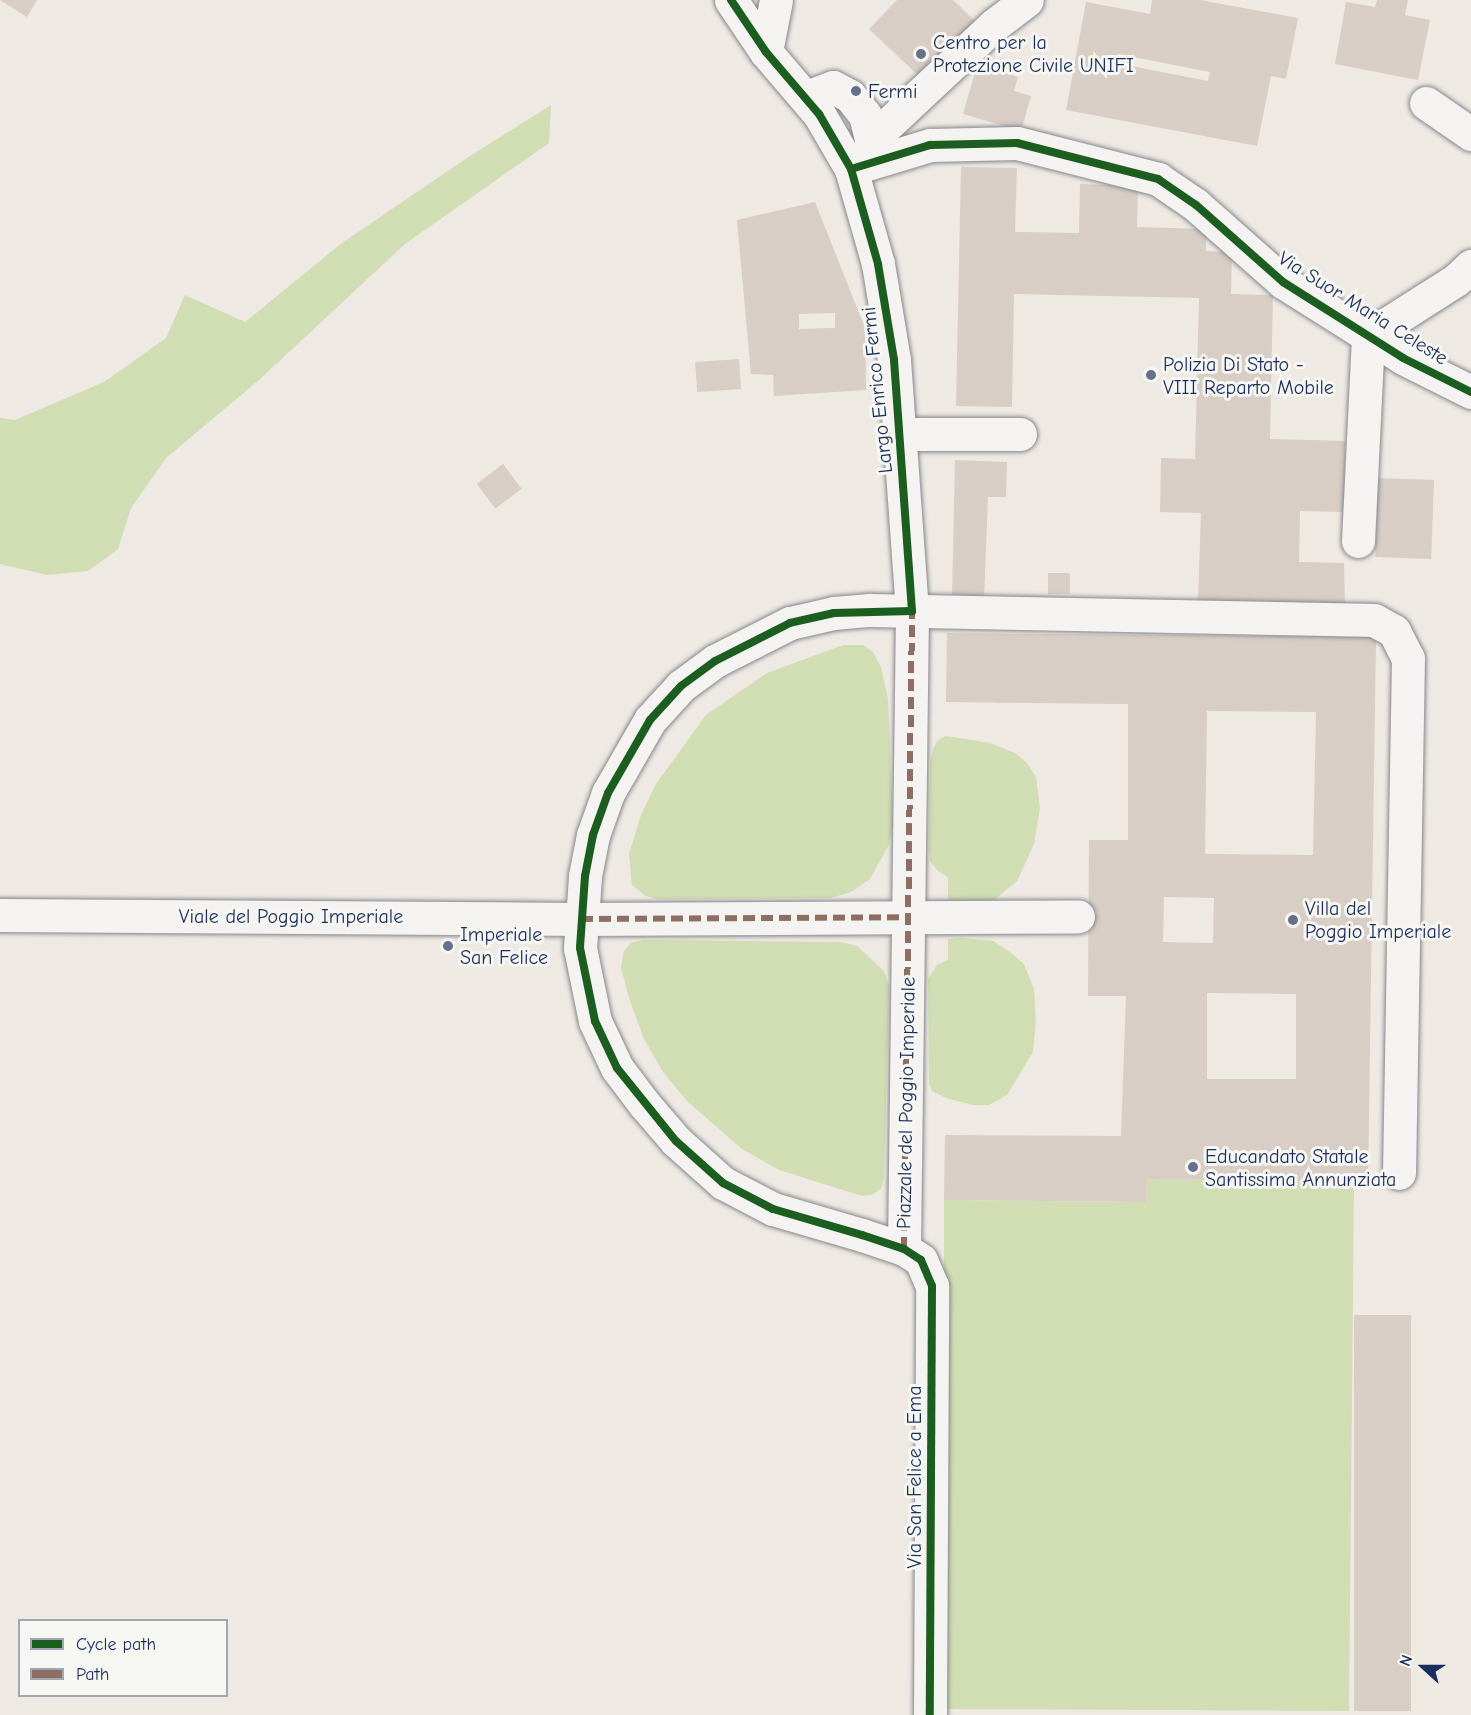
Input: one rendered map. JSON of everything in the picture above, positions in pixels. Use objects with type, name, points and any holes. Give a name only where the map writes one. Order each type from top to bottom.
[{"type":"street","name":"Largo Enrico Fermi","points":[[731,0],[766,51],[807,98],[839,144],[866,157],[878,264],[894,360],[912,611]]},
{"type":"street","points":[[766,51],[776,0]]},
{"type":"street","points":[[866,157],[994,25],[1027,0]]},
{"type":"street","points":[[1426,103],[1471,134]]},
{"type":"street","name":"Via Suor Maria Celeste","points":[[866,157],[930,145],[1017,143],[1158,179],[1196,205],[1283,282],[1403,358],[1471,392]]},
{"type":"street","points":[[1358,541],[1368,336],[1466,276]]},
{"type":"street","points":[[900,435],[1020,434]]},
{"type":"street","points":[[912,611],[1374,620],[1394,631],[1408,658],[1399,1173]]},
{"type":"street","name":"Piazzale del Poggio Imperiale","points":[[912,611],[909,917],[904,1250],[773,1209],[723,1183],[676,1141],[617,1068],[596,1021],[580,948],[585,876],[593,835],[608,793],[650,720],[681,686],[715,661],[790,623],[834,613],[912,611]]},
{"type":"street","name":"Viale del Poggio Imperiale","points":[[0,915],[581,918]]},
{"type":"street","points":[[581,918],[1078,916]]},
{"type":"street","name":"Via San Felice a Ema","points":[[904,1250],[921,1260],[932,1286],[930,1715]]},
{"type":"green space","points":[[551,105],[549,143],[405,244],[259,380],[166,458],[131,508],[118,549],[88,571],[47,575],[0,564],[0,418],[15,420],[104,382],[166,338],[185,295],[245,322],[342,243],[467,158]]},
{"type":"green space","points":[[843,645],[863,645],[873,652],[881,667],[888,699],[893,825],[889,845],[870,879],[851,892],[831,898],[657,899],[646,896],[632,885],[629,854],[641,815],[656,784],[706,715],[767,673]]},
{"type":"green space","points":[[946,736],[990,743],[1015,753],[1027,763],[1036,777],[1040,808],[1034,844],[1017,881],[994,900],[971,906],[948,902],[948,877],[938,871],[930,861],[930,762],[938,740]]},
{"type":"green space","points":[[948,939],[993,941],[1010,952],[1024,964],[1034,989],[1036,1020],[1033,1052],[1007,1095],[989,1105],[973,1105],[946,1098],[932,1091],[929,1083],[928,979],[937,965],[948,960]]},
{"type":"green space","points":[[643,940],[841,942],[857,946],[884,971],[889,986],[884,1178],[881,1189],[872,1195],[862,1196],[779,1170],[742,1149],[687,1101],[663,1072],[644,1039],[629,998],[621,967],[624,951],[631,943]]},
{"type":"green space","points":[[1147,1179],[1354,1182],[1349,1711],[944,1709],[944,1200],[1146,1202]]},
{"type":"building","points":[[0,0],[37,0],[27,17]]},
{"type":"building","name":"Centro per la Protezione Civile UNIFI","points":[[897,0],[953,0],[976,22],[922,79],[869,29]]},
{"type":"building","points":[[1152,0],[1200,0],[1298,18],[1286,79],[1271,76],[1257,146],[1066,110],[1086,2],[1150,14]],"holes":[[[1118,54],[1210,72],[1208,81],[1116,63]]]},
{"type":"building","points":[[1377,0],[1408,0],[1405,15],[1430,20],[1418,80],[1335,64],[1346,2],[1375,7]]},
{"type":"building","name":"Centro per la Protezione Civile UNIFI","points":[[977,65],[1018,77],[1014,91],[1031,96],[1021,131],[963,114]]},
{"type":"building","points":[[961,167],[1017,168],[1015,232],[1079,233],[1080,184],[1138,186],[1137,227],[1206,229],[1206,251],[1232,252],[1231,294],[1273,295],[1270,439],[1345,441],[1345,512],[1300,511],[1299,562],[1344,563],[1345,605],[1198,601],[1201,513],[1160,512],[1161,458],[1195,459],[1199,298],[1014,294],[1012,407],[956,406]]},
{"type":"building","points":[[815,202],[865,328],[866,390],[774,396],[773,375],[751,374],[737,220]],"holes":[[[835,313],[835,328],[799,329],[799,314]]]},
{"type":"building","points":[[739,359],[741,389],[697,392],[695,362]]},
{"type":"building","points":[[955,460],[1007,462],[1006,497],[988,497],[984,599],[952,598]]},
{"type":"building","points":[[503,464],[522,489],[495,509],[477,484]]},
{"type":"building","points":[[1378,478],[1434,480],[1431,559],[1375,557]]},
{"type":"building","points":[[1048,573],[1070,573],[1070,594],[1048,594]]},
{"type":"building","name":"Villa del Poggio Imperiale","points":[[947,633],[1376,637],[1368,1182],[1147,1179],[1146,1202],[944,1200],[945,1135],[1121,1136],[1126,996],[1088,996],[1089,840],[1128,840],[1128,704],[946,702]],"holes":[[[1207,711],[1316,712],[1313,855],[1205,854]],[[1164,897],[1214,898],[1213,943],[1163,942]],[[1207,993],[1296,994],[1296,1079],[1207,1079]]]},
{"type":"building","points":[[1354,1315],[1411,1315],[1411,1711],[1354,1711]]},
{"type":"marked path","points":[[904,1249],[912,611]]},
{"type":"marked path","points":[[581,919],[909,917]]},
{"type":"cycle path","points":[[731,0],[766,52],[819,114],[851,169],[878,264],[894,360],[912,611],[834,613],[790,623],[715,661],[681,686],[650,720],[608,793],[593,835],[585,876],[580,948],[595,1021],[617,1068],[676,1141],[723,1183],[773,1209],[904,1249],[921,1260],[932,1286],[930,1715]]},
{"type":"cycle path","points":[[851,169],[930,145],[1017,143],[1158,179],[1196,205],[1283,282],[1403,358],[1471,392]]},
{"type":"place","name":"Centro per la Protezione Civile UNIFI","points":[[921,54]]},
{"type":"place","name":"Fermi","points":[[856,91]]},
{"type":"place","name":"Polizia Di Stato - VIII Reparto Mobile","points":[[1151,375]]},
{"type":"place","name":"Villa del Poggio Imperiale","points":[[1293,920]]},
{"type":"place","name":"Imperiale San Felice","points":[[448,946]]},
{"type":"place","name":"Educandato Statale Santissima Annunziata","points":[[1193,1167]]}]
